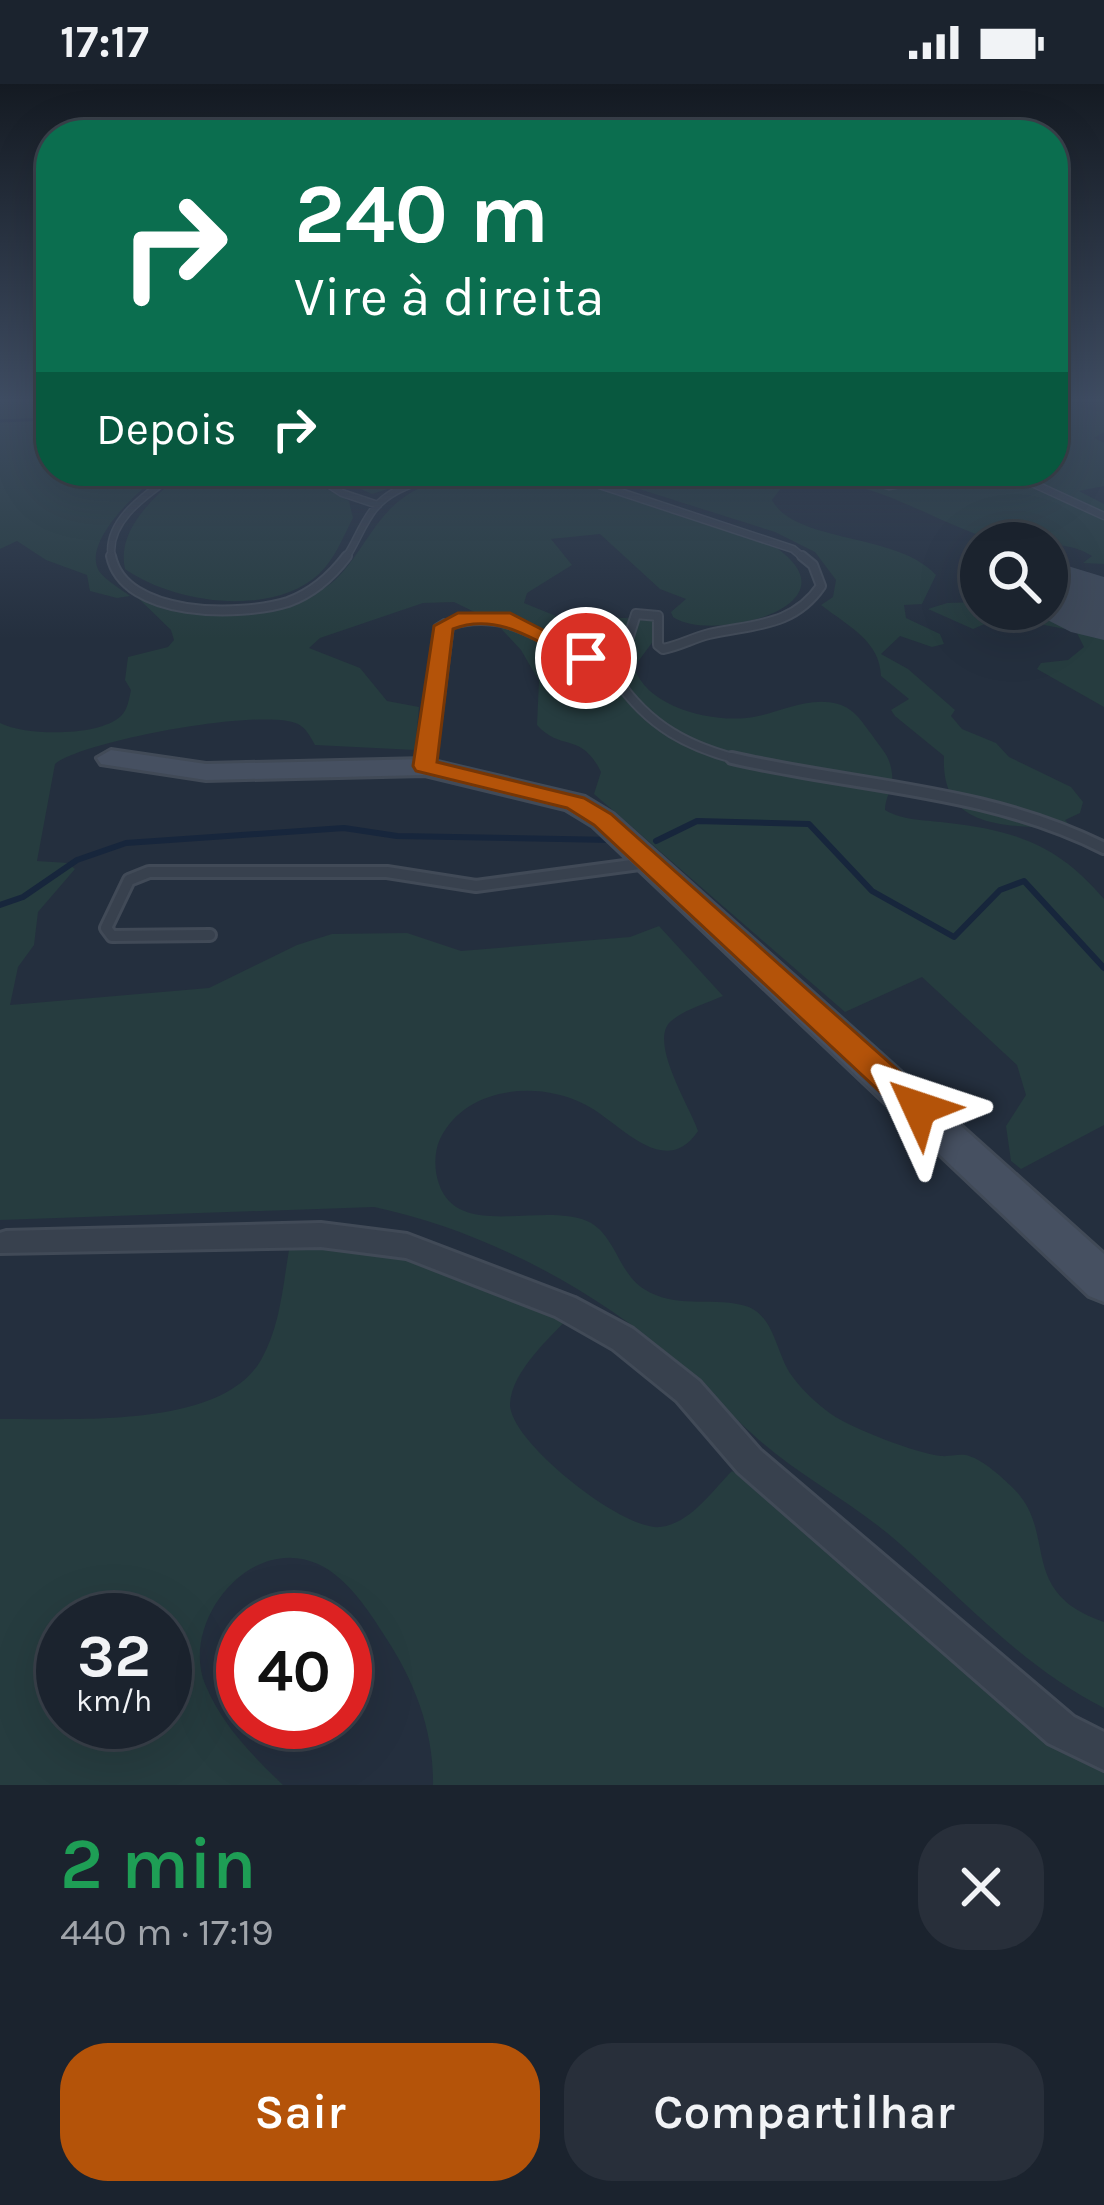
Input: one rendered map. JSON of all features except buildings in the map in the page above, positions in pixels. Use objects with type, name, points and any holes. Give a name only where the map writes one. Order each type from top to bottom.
[{"type":"street","points":[[424,766],[444,626]]},
{"type":"street","points":[[111,758],[206,772],[424,766],[575,803],[603,820],[650,862],[1104,1282]]},
{"type":"street","points":[[6,1243],[321,1235],[407,1246],[565,1306],[622,1339],[688,1391],[749,1461],[873,1571],[1061,1730],[1104,1752]]},
{"type":"lane","points":[[160,486],[127,512],[109,537],[106,558],[119,581],[154,602],[189,608],[270,607],[306,596],[328,582],[378,505],[420,486]]},
{"type":"lane","points":[[331,486],[378,505]]},
{"type":"lane","points":[[605,486],[793,549],[813,565],[821,586],[811,604],[791,617],[663,650],[658,645],[658,616],[641,611],[632,619],[628,649],[616,678],[624,695],[692,746],[732,760],[1036,816],[1104,848]]},
{"type":"lane","points":[[882,486],[922,486]]},
{"type":"lane","points":[[1048,486],[1104,516]]},
{"type":"lane","points":[[444,626],[465,617],[503,617],[571,654],[601,659],[628,649]]},
{"type":"lane","points":[[210,934],[112,936],[106,928],[129,880],[149,872],[387,872],[450,886],[476,886],[650,862]]},
{"type":"green space","points":[[0,479],[36,479],[36,486],[146,486],[106,530],[96,559],[99,571],[130,596],[90,591],[87,575],[46,560],[17,541],[0,549]]},
{"type":"green space","points":[[1068,479],[1104,479],[1104,486],[1079,491],[1104,504],[1104,564],[1083,563],[1092,556],[1068,546],[1068,522],[960,522],[960,528],[852,486],[1068,486]]},
{"type":"green space","points":[[168,486],[321,486],[349,501],[353,518],[325,568],[299,588],[275,597],[222,601],[169,590],[125,569],[132,526]]},
{"type":"green space","points":[[354,486],[397,486],[372,494]]},
{"type":"green space","points":[[590,486],[777,548],[798,569],[801,588],[790,603],[743,622],[716,626],[673,617],[671,612],[686,599],[660,589],[600,534],[551,539],[572,565],[527,593],[524,603],[556,616],[657,619],[654,640],[634,667],[651,692],[680,709],[731,719],[814,702],[844,706],[861,721],[889,762],[892,779],[885,810],[908,818],[974,826],[1036,844],[1087,881],[1104,899],[1104,1125],[1021,1169],[1011,1161],[1006,1126],[1026,1095],[1017,1065],[922,977],[845,1012],[594,794],[601,772],[593,759],[537,725],[539,681],[521,650],[495,622],[454,602],[423,603],[320,638],[309,648],[360,668],[387,701],[419,707],[415,750],[315,745],[298,724],[250,720],[135,737],[55,764],[37,861],[68,863],[75,869],[38,912],[34,945],[18,967],[10,1005],[209,988],[297,945],[332,934],[407,933],[461,951],[630,937],[659,926],[723,996],[682,1014],[665,1032],[673,1075],[698,1131],[671,1151],[656,1149],[565,1096],[504,1093],[466,1108],[451,1122],[437,1150],[439,1184],[449,1201],[464,1211],[587,1221],[604,1234],[644,1289],[668,1299],[753,1309],[768,1324],[792,1376],[831,1414],[901,1445],[941,1456],[969,1456],[992,1469],[1027,1505],[1049,1578],[1059,1595],[1104,1622],[1104,1708],[1022,1654],[882,1529],[759,1440],[640,1332],[570,1285],[494,1246],[374,1207],[0,1220],[0,723],[62,732],[111,723],[127,707],[131,690],[125,680],[128,657],[168,647],[174,640],[171,630],[138,598],[214,612],[299,601],[340,575],[381,520],[400,500],[423,487]]},
{"type":"green space","points":[[629,486],[783,486],[772,500],[802,524],[919,561],[936,575],[922,604],[904,605],[906,618],[940,634],[944,644],[932,647],[900,636],[881,654],[908,669],[955,710],[951,716],[962,729],[996,743],[1009,757],[1071,787],[1083,802],[1080,813],[1065,820],[1074,830],[988,821],[969,814],[955,801],[946,782],[944,756],[891,710],[909,699],[881,676],[869,644],[821,605],[833,597],[836,580],[815,552],[775,532]]},
{"type":"green space","points":[[960,603],[960,623],[928,609]]},
{"type":"green space","points":[[1068,610],[1104,628],[1104,707],[1037,669],[1041,663],[1068,660],[1084,647],[1076,631],[1068,630]]},
{"type":"green space","points":[[290,1244],[397,1246],[572,1314],[525,1367],[512,1391],[515,1420],[547,1460],[621,1515],[660,1527],[691,1513],[732,1471],[861,1552],[1104,1750],[1104,1785],[433,1785],[426,1727],[414,1690],[372,1617],[372,1593],[354,1593],[318,1564],[293,1558],[268,1561],[246,1572],[224,1593],[216,1593],[200,1660],[216,1705],[216,1749],[247,1749],[283,1785],[0,1785],[0,1419],[142,1415],[213,1399],[241,1383],[261,1360],[277,1318]]},
{"type":"waterway","points":[[656,841],[697,821],[809,824],[872,891],[954,937],[1000,890],[1024,881],[1104,968]]},
{"type":"waterway","points":[[0,905],[23,897],[77,860],[126,843],[344,828],[397,836],[613,840]]},
{"type":"runway","points":[[1068,595],[1104,612]]},
{"type":"route","points":[[586,658],[503,617],[465,617],[444,626],[424,766],[575,803],[603,820],[919,1108]]}]
